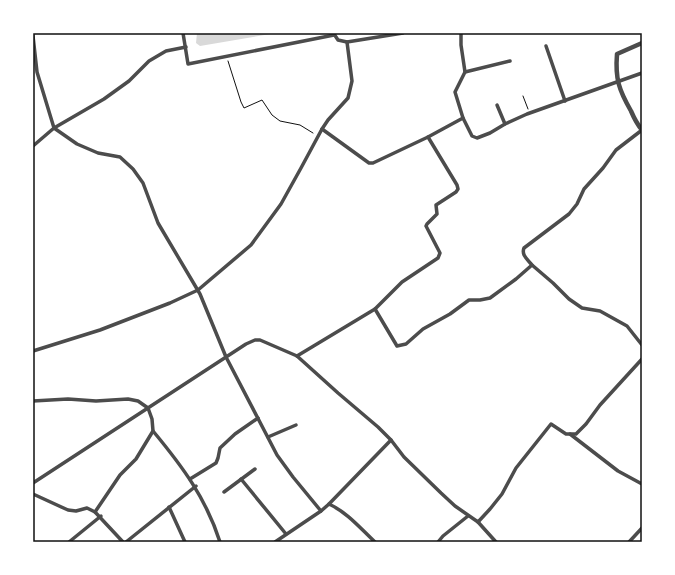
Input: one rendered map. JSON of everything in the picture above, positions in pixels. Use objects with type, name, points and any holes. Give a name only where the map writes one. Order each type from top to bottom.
[{"type":"street","points":[[183,33],[188,64],[334,34],[338,40],[346,42],[403,33]]},
{"type":"street","points":[[461,33],[461,45],[465,72],[455,92],[463,118],[474,138],[490,133],[505,124],[530,113],[642,73]]},
{"type":"street","points":[[33,36],[37,72],[54,128],[77,144],[98,153],[120,157],[133,169],[143,183],[158,223],[198,290],[226,357],[277,455],[292,477],[320,511]]},
{"type":"street","points":[[33,351],[100,330],[170,303],[198,290],[251,245],[280,204],[302,168],[317,136],[348,98],[352,81],[346,42]]},
{"type":"street","points":[[642,43],[617,54],[616,68],[620,91],[642,130],[616,150],[603,168],[584,188],[577,204],[568,214],[524,248],[523,252],[532,265],[569,299],[582,308],[600,311],[627,326],[642,344]]},
{"type":"street","points":[[546,46],[565,101]]},
{"type":"street","points":[[33,146],[54,128],[104,99],[129,81],[149,60],[166,51],[186,47]]},
{"type":"street","points":[[465,72],[510,61]]},
{"type":"street","points":[[498,105],[505,124]]},
{"type":"street","points":[[322,129],[369,163],[373,163],[428,137],[463,118]]},
{"type":"street","points":[[297,356],[375,309],[402,282],[440,256],[440,253],[426,224],[437,214],[436,204],[456,192],[458,189],[428,137]]},
{"type":"street","points":[[375,309],[397,346],[406,344],[423,329],[450,314],[469,300],[490,298],[532,265]]},
{"type":"street","points":[[33,483],[246,344],[255,340],[260,340],[297,356],[378,427],[391,440],[404,457],[441,493],[468,516],[478,522],[496,542]]},
{"type":"street","points":[[478,522],[502,494],[516,468],[551,424],[566,434],[576,434],[642,359]]},
{"type":"street","points":[[33,401],[46,399],[96,401],[128,399],[138,401],[148,408],[152,419],[153,431],[178,460],[196,486],[206,506],[220,542]]},
{"type":"street","points":[[190,479],[216,463],[220,448],[235,434],[258,418]]},
{"type":"street","points":[[268,437],[296,425]]},
{"type":"street","points":[[95,512],[120,475],[136,458],[153,431]]},
{"type":"street","points":[[570,434],[618,471],[642,484]]},
{"type":"street","points":[[275,542],[329,504],[391,440]]},
{"type":"street","points":[[224,492],[255,469]]},
{"type":"street","points":[[241,479],[286,534]]},
{"type":"street","points":[[33,494],[68,510],[76,511],[87,508],[95,512],[101,516],[125,542],[196,486]]},
{"type":"street","points":[[329,504],[346,514],[375,542]]},
{"type":"street","points":[[169,507],[185,542]]},
{"type":"street","points":[[69,542],[101,516]]},
{"type":"street","points":[[438,542],[443,536],[468,516]]},
{"type":"street","points":[[629,542],[642,528]]},
{"type":"path","points":[[227,56],[244,108],[262,100],[272,115],[280,121],[300,125],[317,136]]},
{"type":"path","points":[[524,96],[530,113]]},
{"type":"shaded area","points":[[197,33],[276,33],[200,46],[196,43]]}]
